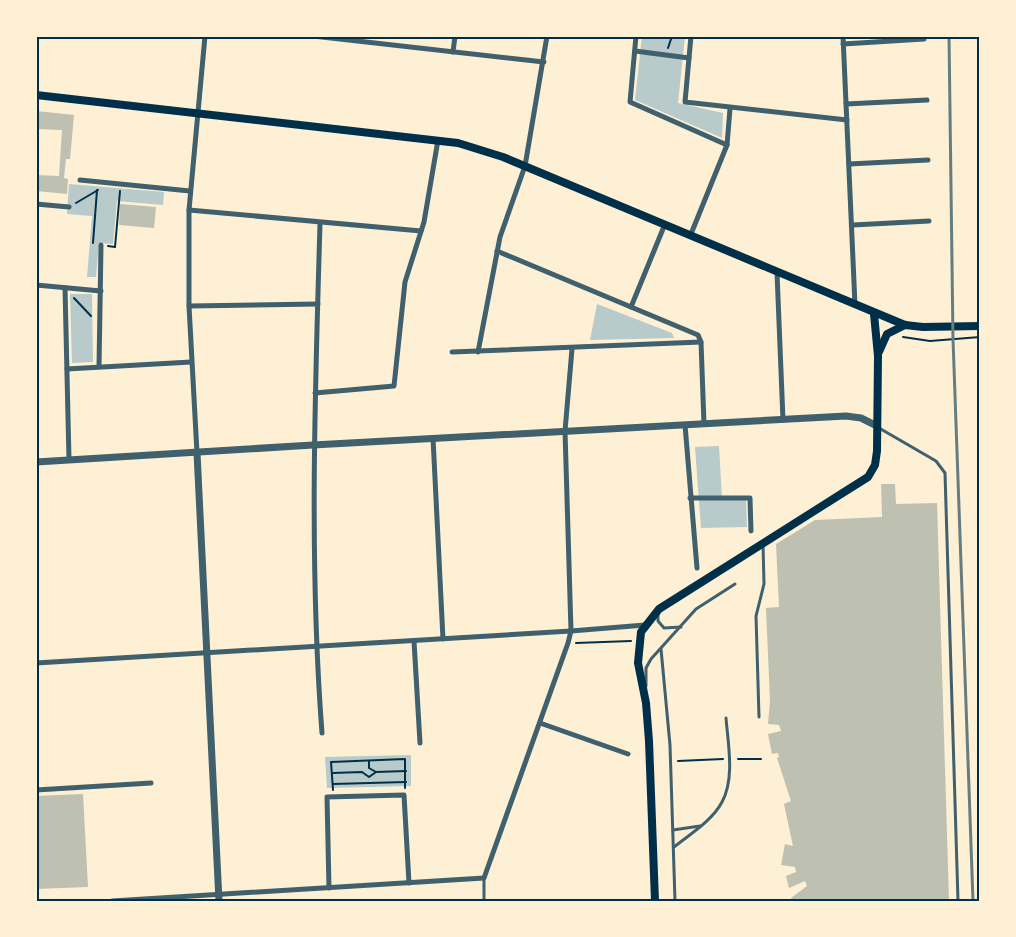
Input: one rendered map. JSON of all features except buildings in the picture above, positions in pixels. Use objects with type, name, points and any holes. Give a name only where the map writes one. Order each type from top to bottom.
[{"type":"main road","points":[[36,94],[438,140],[475,148],[525,166],[691,234],[777,273],[905,325],[924,327],[980,326]]},
{"type":"main road","points":[[655,901],[646,703],[638,663],[638,641],[644,624],[659,610],[864,481],[872,471],[876,460],[878,356],[874,314]]},
{"type":"main road","points":[[878,356],[883,340],[891,332],[905,325]]},
{"type":"street","points":[[205,36],[190,191],[189,306],[219,897]]},
{"type":"street","points":[[313,36],[544,62]]},
{"type":"street","points":[[373,43],[374,36]]},
{"type":"street","points":[[453,52],[455,36]]},
{"type":"street","points":[[478,352],[497,251],[504,224],[525,166],[547,36]]},
{"type":"street","points":[[636,36],[630,102],[727,145]]},
{"type":"street","points":[[691,36],[685,102],[847,120]]},
{"type":"street","points":[[841,36],[847,120],[855,306]]},
{"type":"street","points":[[843,44],[924,39]]},
{"type":"street","points":[[635,51],[689,58]]},
{"type":"street","points":[[846,104],[927,100]]},
{"type":"street","points":[[691,234],[727,145],[730,108]]},
{"type":"street","points":[[315,393],[394,386],[405,282],[421,231],[438,140]]},
{"type":"street","points":[[849,164],[928,160]]},
{"type":"street","points":[[80,180],[190,191]]},
{"type":"street","points":[[36,204],[69,207]]},
{"type":"street","points":[[189,210],[320,224],[421,231]]},
{"type":"street","points":[[852,225],[929,221]]},
{"type":"street","points":[[320,224],[314,445],[315,647],[322,733]]},
{"type":"street","points":[[631,307],[665,224]]},
{"type":"street","points":[[99,367],[101,245]]},
{"type":"street","points":[[497,251],[698,335],[701,342],[704,424]]},
{"type":"street","points":[[777,273],[783,420]]},
{"type":"street","points":[[36,285],[100,291]]},
{"type":"street","points":[[65,288],[69,460]]},
{"type":"street","points":[[189,306],[318,304]]},
{"type":"street","points":[[452,352],[572,349],[701,342]]},
{"type":"street","points":[[112,901],[219,897],[484,878],[568,643],[570,631],[565,431],[572,349]]},
{"type":"street","points":[[67,369],[192,362]]},
{"type":"street","points":[[36,462],[846,416],[861,418],[877,426]]},
{"type":"street","points":[[685,425],[696,568]]},
{"type":"street","points":[[433,438],[443,639]]},
{"type":"street","points":[[690,498],[750,498],[751,532]]},
{"type":"street","points":[[36,663],[570,631],[644,624]]},
{"type":"street","points":[[414,641],[420,743]]},
{"type":"street","points":[[540,723],[628,754]]},
{"type":"street","points":[[36,790],[151,783]]},
{"type":"street","points":[[329,888],[330,797],[404,795],[409,883]]},
{"type":"lane","points":[[877,426],[891,437],[936,461],[945,473],[958,901]]},
{"type":"lane","points":[[759,717],[756,616],[764,584],[763,543]]},
{"type":"lane","points":[[646,703],[647,664],[696,609],[735,584]]},
{"type":"lane","points":[[659,610],[658,621],[660,625],[669,629],[682,626]]},
{"type":"lane","points":[[661,649],[670,761],[675,901]]},
{"type":"lane","points":[[674,848],[701,826],[721,804],[729,776],[726,718]]},
{"type":"lane","points":[[672,830],[701,826]]},
{"type":"lane","points":[[484,878],[484,901]]},
{"type":"path","points":[[666,54],[672,36]]},
{"type":"path","points":[[69,207],[108,183]]},
{"type":"path","points":[[97,190],[93,245],[115,246],[120,184]]},
{"type":"path","points":[[65,288],[100,325]]},
{"type":"path","points":[[891,332],[914,340],[980,337]]},
{"type":"path","points":[[568,643],[638,641]]},
{"type":"path","points":[[670,761],[761,759]]},
{"type":"path","points":[[330,797],[333,784],[332,762],[405,760],[406,782],[404,795]]},
{"type":"path","points":[[369,761],[369,768]]},
{"type":"path","points":[[369,768],[376,772]]},
{"type":"path","points":[[332,773],[362,772],[369,768]]},
{"type":"path","points":[[369,776],[376,772],[406,771]]},
{"type":"path","points":[[362,772],[369,776]]},
{"type":"path","points":[[369,776],[370,783]]},
{"type":"path","points":[[333,784],[406,782]]},
{"type":"shaded area","points":[[642,36],[685,36],[678,103],[723,113],[722,138],[635,100]]},
{"type":"shaded area","points":[[69,184],[164,192],[163,205],[117,201],[113,244],[99,243],[96,277],[87,277],[92,216],[67,214]]},
{"type":"shaded area","points":[[70,294],[92,294],[93,362],[72,363]]},
{"type":"shaded area","points":[[597,304],[672,333],[674,338],[590,340]]},
{"type":"shaded area","points":[[719,446],[722,498],[746,498],[747,527],[701,528],[695,447]]},
{"type":"shaded area","points":[[411,755],[411,786],[327,788],[325,757]]},
{"type":"railway","points":[[949,36],[953,339],[973,901]]}]
